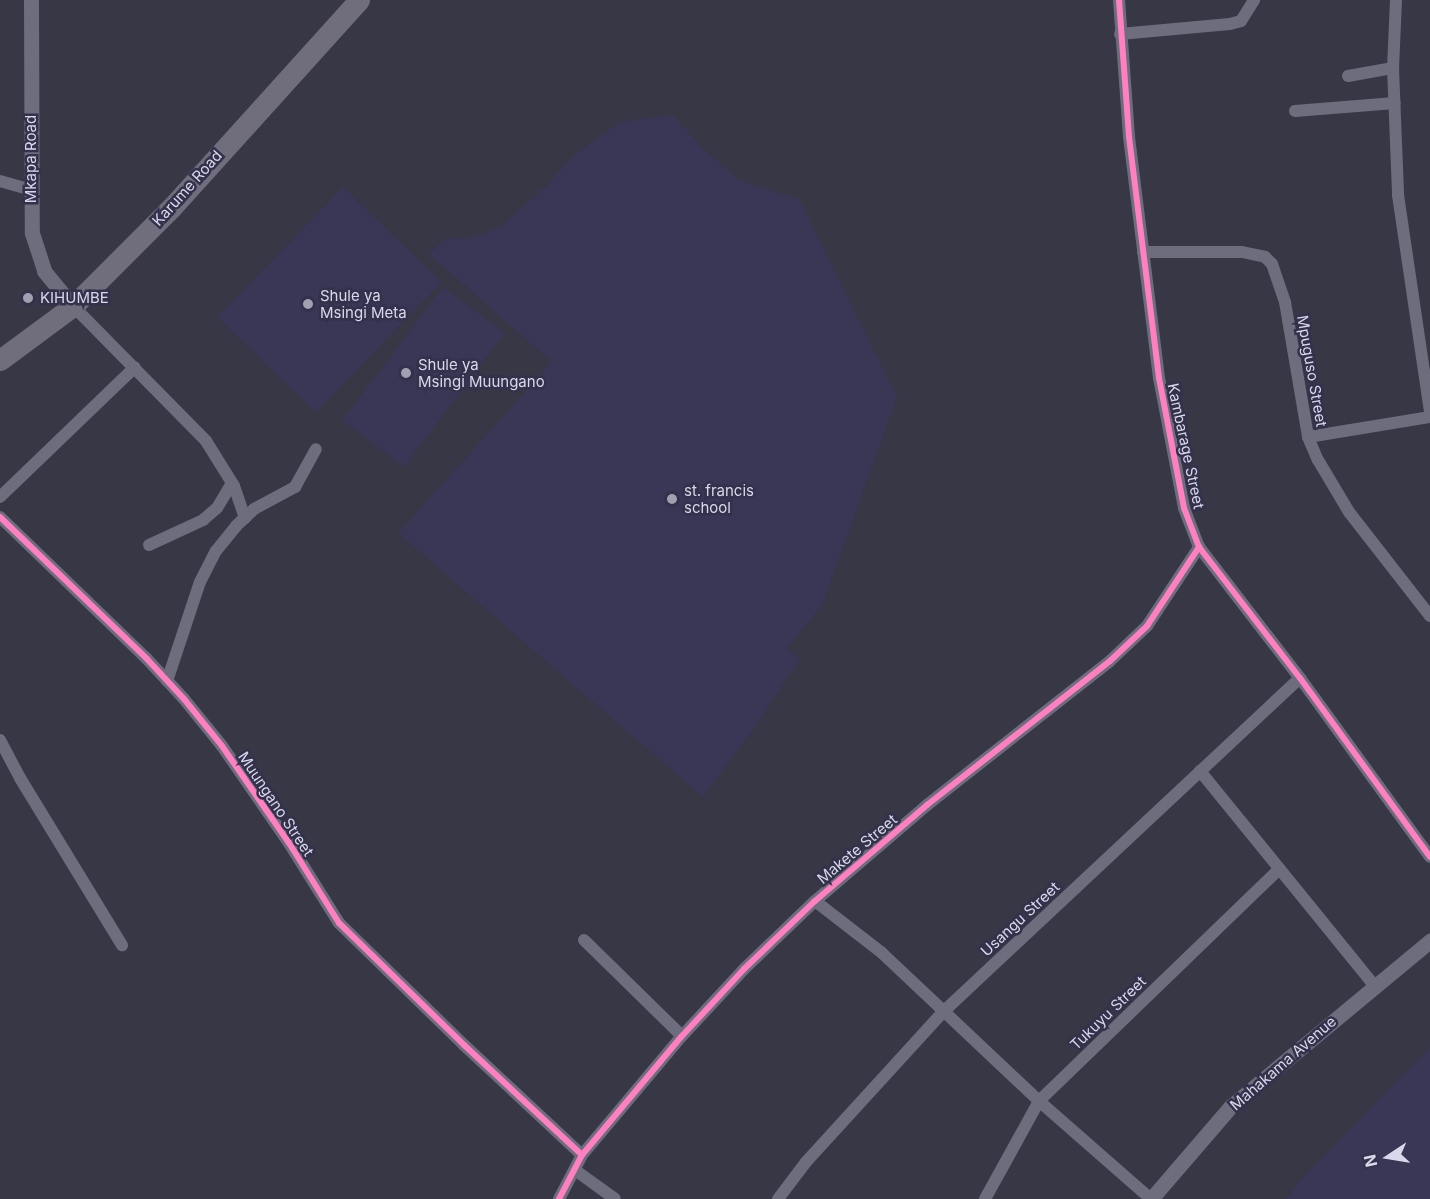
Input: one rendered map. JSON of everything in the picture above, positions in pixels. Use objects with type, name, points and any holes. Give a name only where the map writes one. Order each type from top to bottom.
[{"type":"highway","name":"Karume Road","points":[[0,360],[73,306],[172,207],[359,0]]},
{"type":"street","name":"Mkapa Road","points":[[31,0],[32,233],[44,271],[73,306]]},
{"type":"street","name":"Kambarage Street","points":[[1119,0],[1129,137],[1159,378],[1184,508],[1199,547],[1300,678],[1430,857]]},
{"type":"street","points":[[1120,34],[1230,24],[1241,21],[1254,0]]},
{"type":"street","points":[[1396,0],[1393,68],[1398,195],[1430,411]]},
{"type":"street","points":[[1348,76],[1393,68]]},
{"type":"street","points":[[1295,111],[1395,103]]},
{"type":"street","points":[[0,182],[31,190]]},
{"type":"street","name":"Mpuguso Street","points":[[1143,252],[1242,252],[1265,256],[1272,264],[1285,302],[1308,437],[1318,460],[1349,512],[1430,615]]},
{"type":"street","points":[[73,306],[206,441],[232,483],[245,518]]},
{"type":"street","points":[[0,497],[135,367]]},
{"type":"street","points":[[1308,437],[1430,417]]},
{"type":"street","points":[[167,681],[200,582],[216,551],[254,509],[295,487],[316,449]]},
{"type":"street","points":[[149,545],[203,520],[217,508],[232,483]]},
{"type":"street","name":"Muungano Street","points":[[0,517],[167,681],[222,746],[289,843],[339,923],[464,1046],[582,1155]]},
{"type":"street","name":"Makete Street","points":[[559,1199],[582,1155],[682,1036],[744,969],[815,901],[927,806],[1110,661],[1147,626],[1199,547]]},
{"type":"street","name":"Usangu Street","points":[[778,1199],[806,1162],[943,1012],[1300,678]]},
{"type":"street","points":[[0,740],[20,778],[122,945]]},
{"type":"street","points":[[1200,771],[1375,986]]},
{"type":"street","name":"Tukuyu Street","points":[[985,1199],[1039,1101],[1279,869]]},
{"type":"street","points":[[815,901],[882,953],[1039,1101],[1151,1199]]},
{"type":"street","points":[[584,940],[682,1036]]},
{"type":"street","name":"Mahakama Avenue","points":[[1151,1199],[1231,1106],[1430,941]]},
{"type":"street","points":[[575,1170],[615,1199]]},
{"type":"shaded area","points":[[673,115],[700,146],[740,181],[799,199],[897,397],[822,605],[786,649],[800,658],[754,728],[703,797],[398,533],[552,362],[429,254],[445,239],[471,238],[502,226],[550,182],[573,156],[620,122]]},
{"type":"shaded area","points":[[343,187],[442,282],[316,412],[217,317]]},
{"type":"shaded area","points":[[443,287],[504,333],[404,467],[342,420]]},
{"type":"shaded area","points":[[1430,1047],[1430,1199],[1286,1199],[1299,1182]]},
{"type":"cycle path","points":[[1119,0],[1129,137],[1159,378],[1184,508],[1199,547],[1300,678],[1430,857]]},
{"type":"cycle path","points":[[0,517],[147,659],[184,699],[222,746],[289,843],[339,923],[464,1045],[582,1155]]},
{"type":"cycle path","points":[[559,1199],[582,1155],[682,1036],[744,969],[815,901],[927,805],[1110,661],[1147,626],[1199,547]]},
{"type":"place","name":"KIHUMBE","points":[[28,298]]},
{"type":"place","name":"Shule ya Msingi Meta","points":[[308,304]]},
{"type":"place","name":"Shule ya Msingi Muungano","points":[[406,373]]},
{"type":"place","name":"st. francis school","points":[[672,499]]}]
